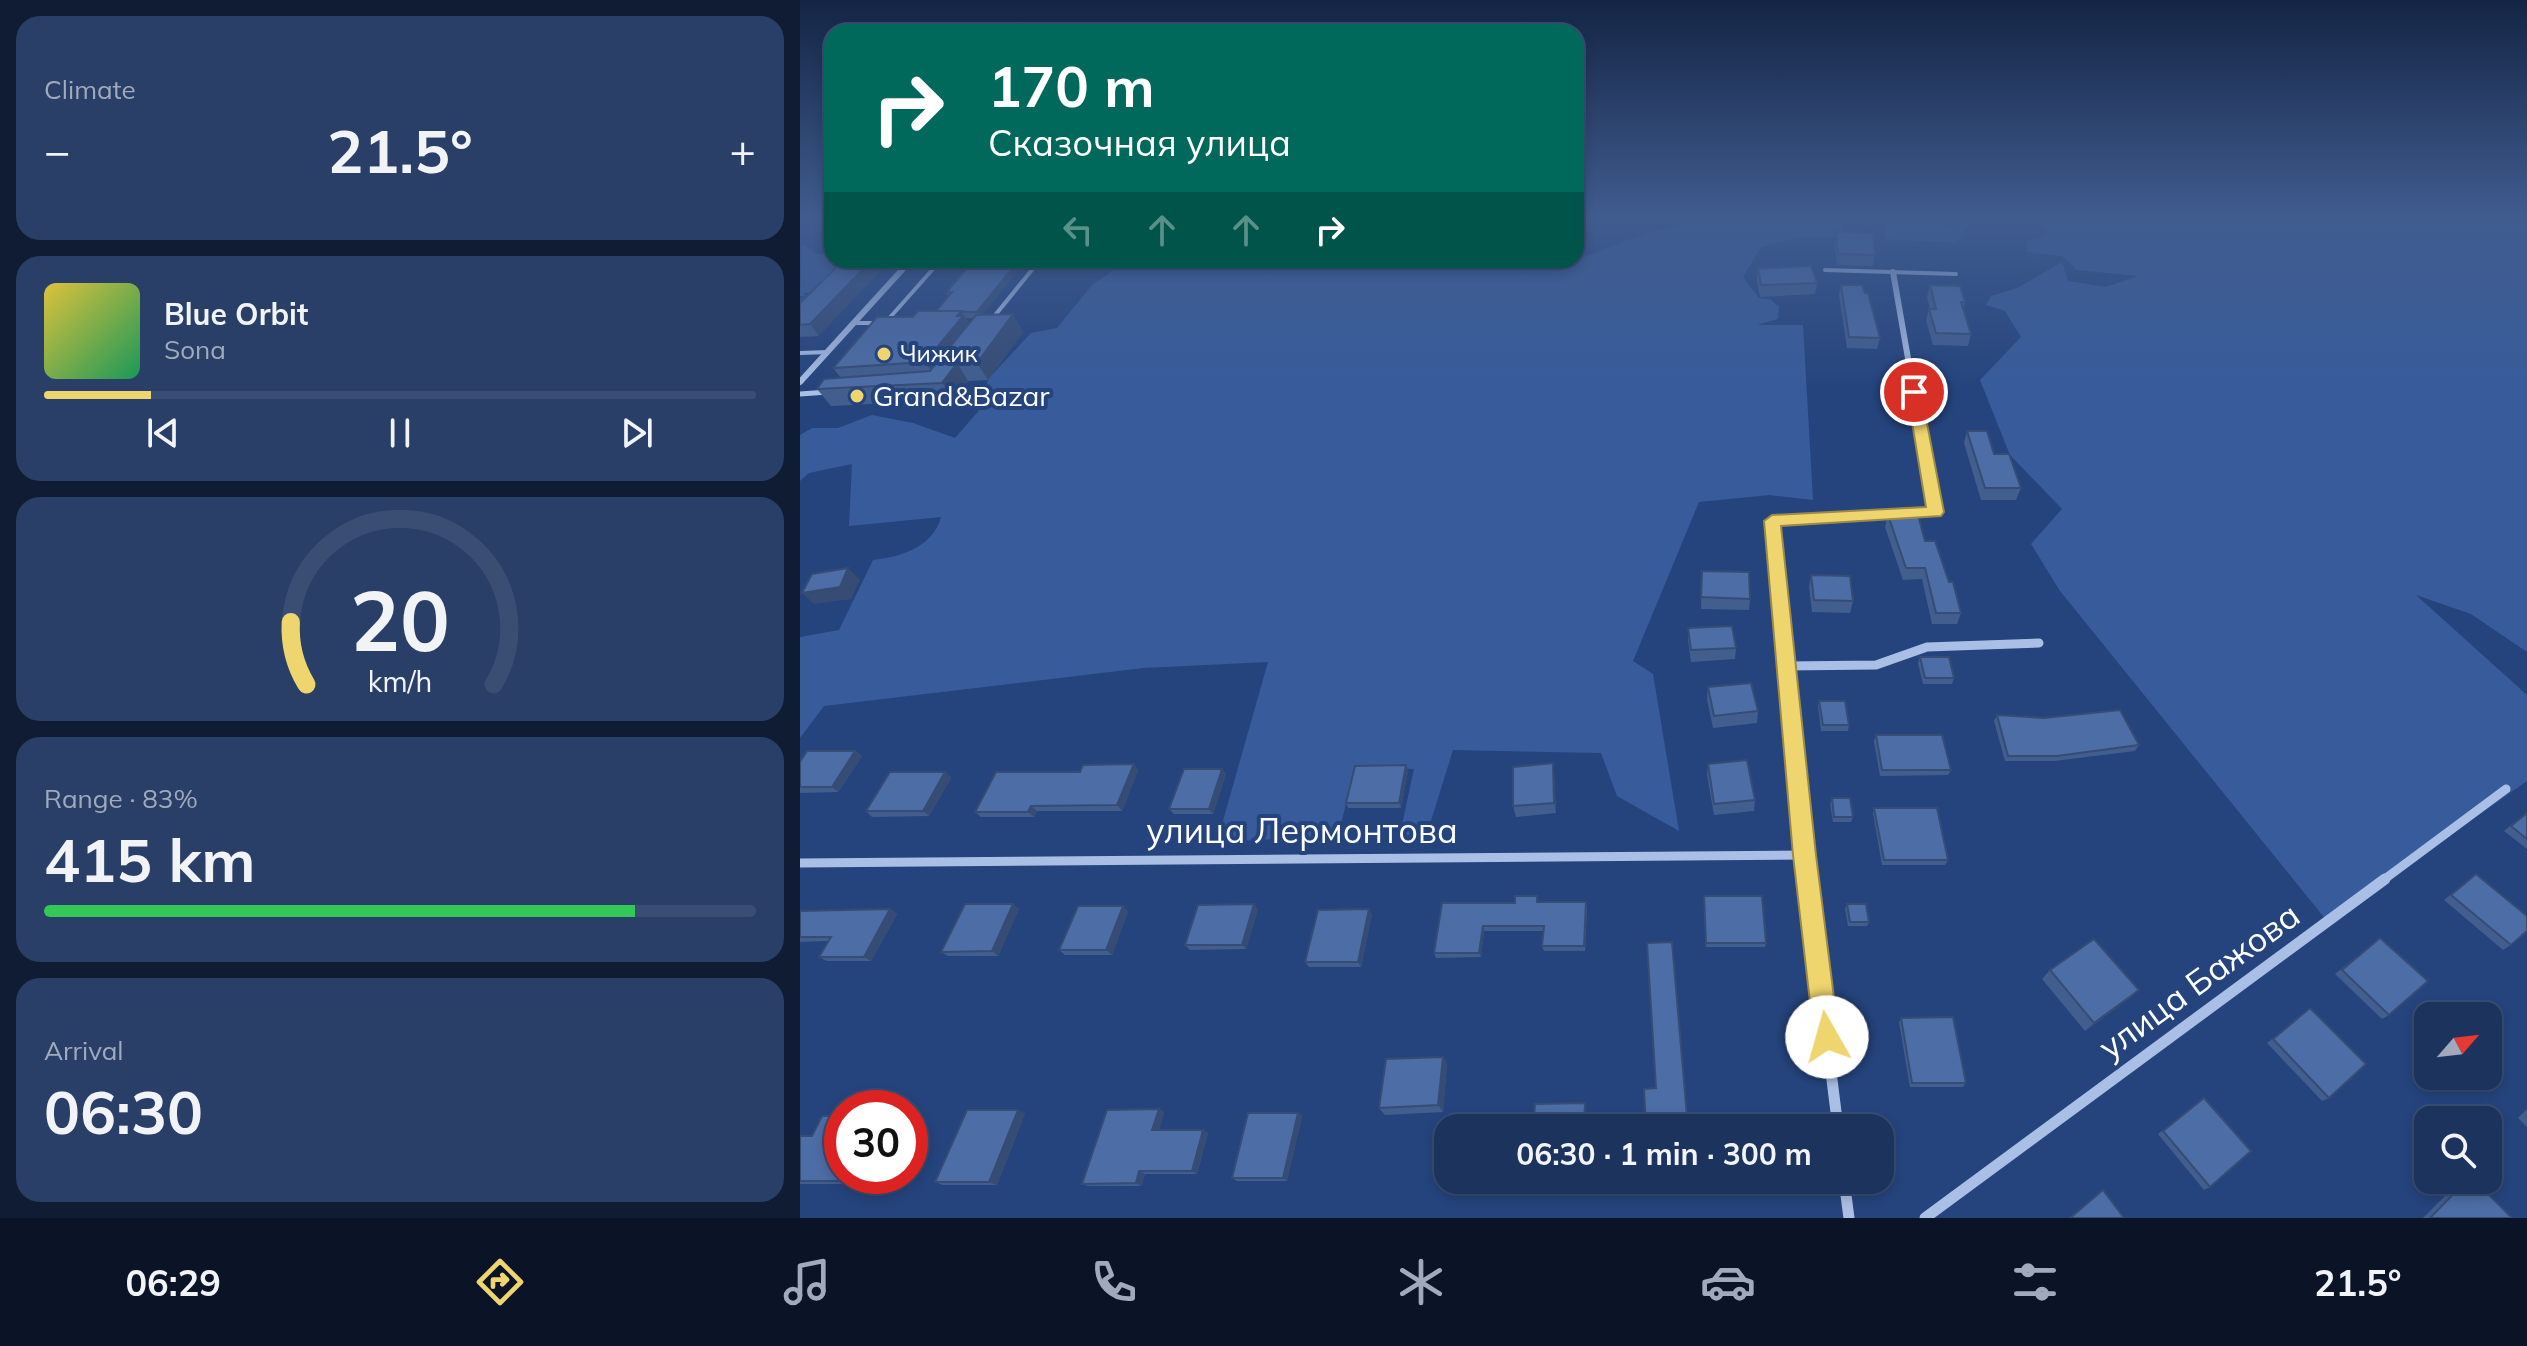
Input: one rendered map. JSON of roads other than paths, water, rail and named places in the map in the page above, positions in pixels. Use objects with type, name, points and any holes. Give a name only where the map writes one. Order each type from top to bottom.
[{"type":"street","points":[[800,382],[897,275]]},
{"type":"street","points":[[1836,1114],[1804,855],[1772,521],[1935,512],[1893,275]]},
{"type":"street","points":[[1787,666],[1876,665],[1927,647],[2039,643]]},
{"type":"street","name":"улица Бажова","points":[[1925,1218],[2506,789]]},
{"type":"street","name":"улица Лермонтова","points":[[800,863],[1804,855]]},
{"type":"street","points":[[1846,1194],[1849,1218]]},
{"type":"lane","points":[[876,334],[928,275]]},
{"type":"lane","points":[[988,323],[1028,275]]},
{"type":"lane","points":[[853,323],[896,322]]},
{"type":"lane","points":[[800,353],[828,352]]},
{"type":"lane","points":[[826,392],[836,381]]},
{"type":"lane","points":[[800,394],[841,392]]},
{"type":"place","name":"Чижик","points":[[884,354]]},
{"type":"place","name":"Grand&Bazar","points":[[857,396]]}]
